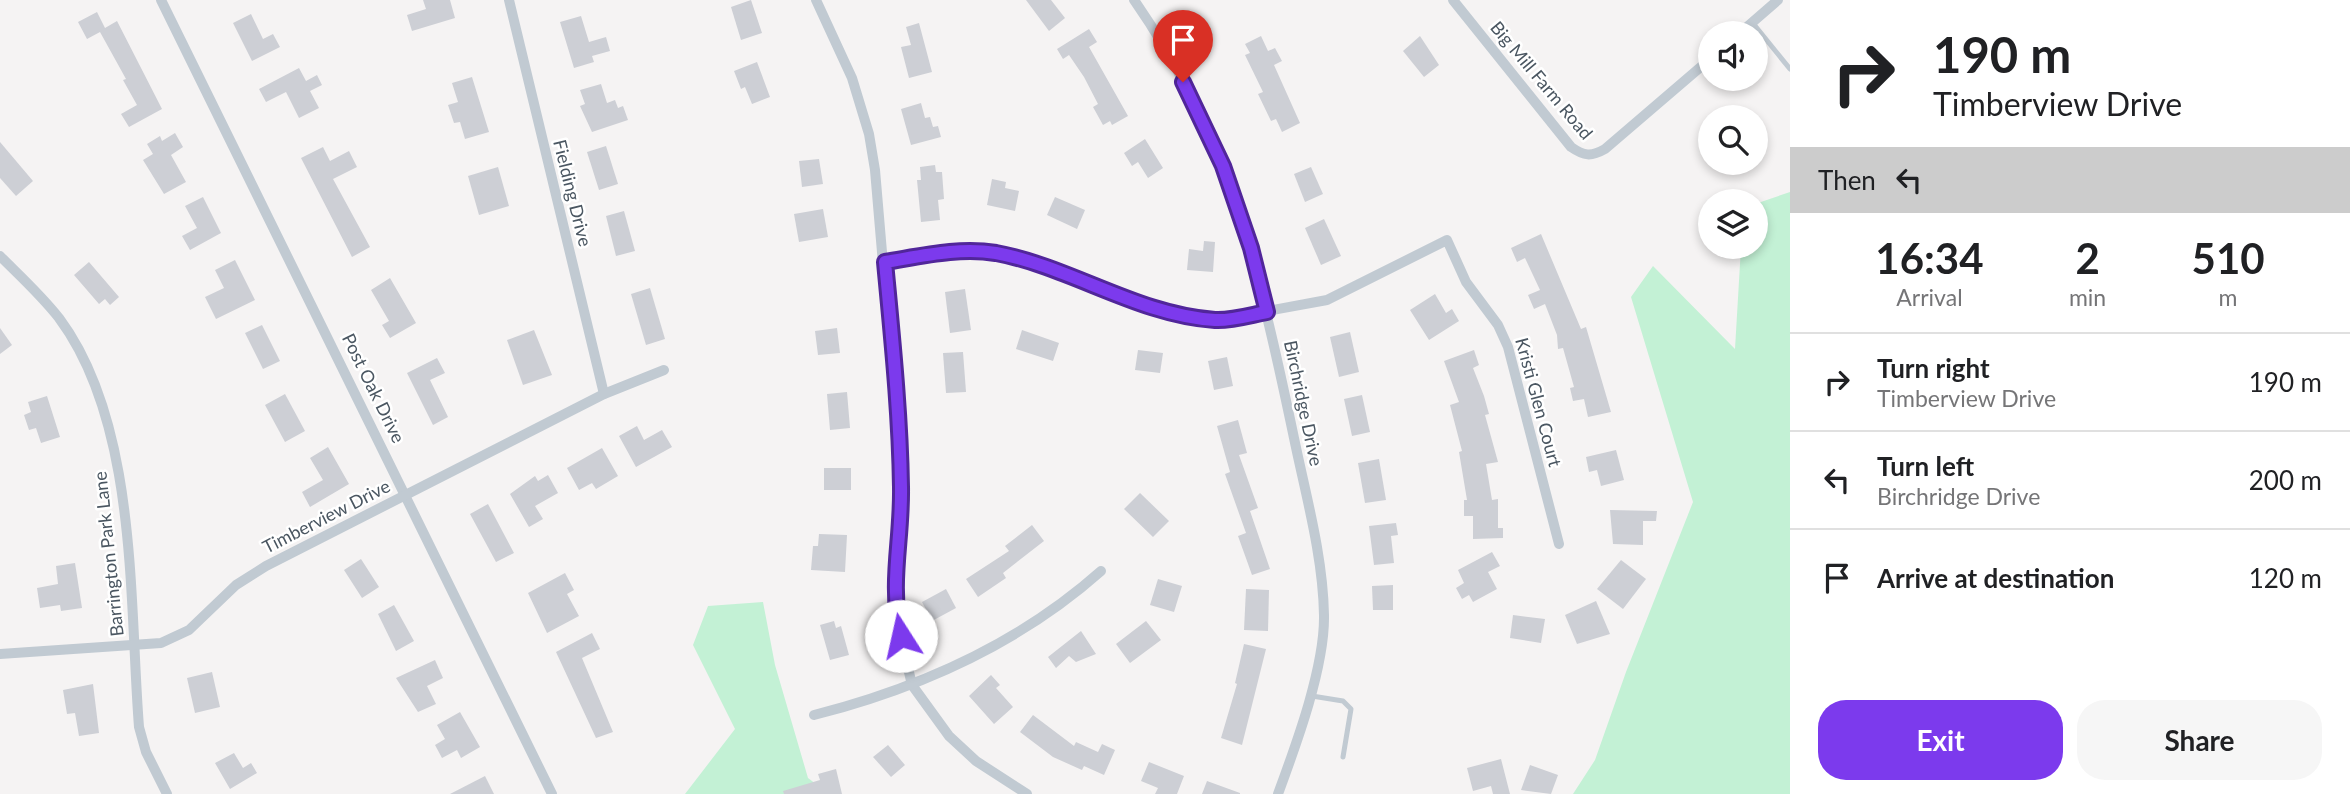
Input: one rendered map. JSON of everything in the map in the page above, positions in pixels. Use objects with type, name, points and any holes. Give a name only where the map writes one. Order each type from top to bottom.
[{"type":"street","name":"Post Oak Drive","points":[[161,0],[407,494],[552,794]]},
{"type":"street","name":"Fielding Drive","points":[[509,0],[604,394]]},
{"type":"street","points":[[816,0],[846,60],[869,134],[885,262],[901,475],[899,540],[893,575],[895,612],[912,685],[949,736],[976,761],[1027,794]]},
{"type":"street","name":"Birchridge Drive","points":[[1133,0],[1183,82],[1223,166],[1251,248],[1267,312],[1319,569],[1324,616],[1319,657],[1279,794]]},
{"type":"street","name":"Big Mill Farm Road","points":[[1453,0],[1571,147],[1581,154],[1594,155],[1605,149],[1698,69]]},
{"type":"street","points":[[1753,21],[1778,0]]},
{"type":"street","name":"Kristi Glen Court","points":[[1267,312],[1301,307],[1347,292],[1447,240],[1466,282],[1499,325],[1508,347],[1559,544]]},
{"type":"street","points":[[885,262],[953,251],[995,253],[1037,264],[1184,316],[1218,320],[1267,312]]},
{"type":"street","name":"Barrington Park Lane","points":[[0,256],[60,320],[87,369],[102,408],[114,450],[123,504],[139,727],[151,763],[167,794]]},
{"type":"street","name":"Timberview Drive","points":[[0,654],[161,643],[189,630],[236,585],[266,566],[604,394],[664,370]]},
{"type":"street","points":[[814,715],[912,685],[1018,635],[1101,571]]},
{"type":"lane","points":[[1768,42],[1790,69]]},
{"type":"lane","points":[[1309,696],[1343,701],[1351,709],[1343,757]]},
{"type":"green space","points":[[1790,192],[1790,794],[1573,794],[1595,760],[1626,672],[1693,502],[1631,297],[1653,266],[1735,349],[1740,259],[1768,259],[1768,200]]},
{"type":"green space","points":[[763,602],[775,665],[808,778],[829,794],[685,794],[735,729],[693,645],[708,606]]},
{"type":"building","points":[[423,0],[450,0],[455,18],[412,31],[407,15],[426,9]]},
{"type":"building","points":[[751,0],[762,33],[741,40],[731,7]]},
{"type":"building","points":[[1026,0],[1051,0],[1065,18],[1049,31]]},
{"type":"building","points":[[97,12],[105,28],[117,21],[162,109],[129,127],[121,114],[137,105],[123,80],[126,79],[100,32],[87,39],[78,22]]},
{"type":"building","points":[[251,14],[263,39],[273,34],[280,47],[252,61],[233,23]]},
{"type":"building","points":[[581,16],[589,42],[606,37],[610,51],[592,56],[594,62],[574,68],[560,22]]},
{"type":"building","points":[[919,23],[932,72],[909,78],[901,47],[911,45],[906,27]]},
{"type":"building","points":[[1089,29],[1097,42],[1089,47],[1128,116],[1112,125],[1110,121],[1103,125],[1093,107],[1098,104],[1084,77],[1069,55],[1063,59],[1057,49]]},
{"type":"building","points":[[1261,36],[1268,51],[1275,48],[1282,61],[1274,65],[1300,123],[1282,132],[1276,119],[1271,121],[1258,94],[1263,92],[1245,55],[1250,53],[1245,44]]},
{"type":"building","points":[[1420,36],[1439,65],[1424,77],[1403,51]]},
{"type":"building","points":[[757,62],[770,97],[752,104],[745,87],[741,89],[734,71]]},
{"type":"building","points":[[299,68],[306,81],[317,75],[322,85],[310,91],[319,108],[299,118],[286,92],[266,102],[259,89]]},
{"type":"building","points":[[472,77],[489,132],[465,139],[460,122],[454,123],[448,105],[458,102],[452,83]]},
{"type":"building","points":[[601,84],[607,103],[615,100],[618,108],[623,106],[628,120],[592,132],[580,106],[585,104],[580,90]]},
{"type":"building","points":[[921,103],[925,118],[930,117],[933,127],[938,126],[941,137],[911,145],[901,109]]},
{"type":"building","points":[[175,133],[183,147],[171,155],[186,182],[164,194],[143,160],[153,154],[147,144],[160,136],[162,141]]},
{"type":"building","points":[[1145,139],[1163,168],[1148,178],[1138,162],[1132,166],[1124,153]]},
{"type":"building","points":[[0,142],[33,181],[16,196],[0,178]]},
{"type":"building","points":[[606,146],[618,184],[599,190],[587,152]]},
{"type":"building","points":[[323,147],[330,161],[349,151],[357,167],[333,179],[370,247],[352,257],[301,158]]},
{"type":"building","points":[[819,159],[823,184],[802,187],[799,161]]},
{"type":"building","points":[[935,165],[936,172],[942,172],[944,199],[938,200],[940,220],[921,222],[917,180],[921,180],[920,167]]},
{"type":"building","points":[[498,167],[509,206],[479,215],[468,176]]},
{"type":"building","points":[[1311,167],[1323,194],[1305,202],[1294,174]]},
{"type":"building","points":[[992,179],[1006,182],[1005,188],[1019,191],[1015,211],[987,205]]},
{"type":"building","points":[[203,197],[221,233],[190,250],[182,236],[197,228],[185,206]]},
{"type":"building","points":[[1055,197],[1085,210],[1077,229],[1047,215]]},
{"type":"building","points":[[823,209],[828,237],[799,242],[794,214]]},
{"type":"building","points":[[624,211],[635,251],[616,256],[606,216]]},
{"type":"building","points":[[1324,219],[1341,256],[1321,265],[1305,228]]},
{"type":"building","points":[[1541,234],[1581,329],[1586,327],[1611,412],[1588,417],[1584,399],[1573,401],[1570,388],[1574,387],[1563,348],[1558,349],[1557,335],[1545,304],[1534,309],[1528,295],[1540,290],[1525,258],[1517,262],[1511,248]]},
{"type":"building","points":[[1204,241],[1215,242],[1213,272],[1187,270],[1189,249],[1203,251]]},
{"type":"building","points":[[235,260],[255,300],[216,319],[205,297],[224,288],[215,270]]},
{"type":"building","points":[[89,262],[119,297],[110,305],[105,299],[99,304],[74,275]]},
{"type":"building","points":[[390,278],[416,323],[390,338],[382,325],[389,321],[371,290]]},
{"type":"building","points":[[650,288],[665,339],[646,345],[631,294]]},
{"type":"building","points":[[965,289],[971,330],[950,333],[945,292]]},
{"type":"building","points":[[1435,294],[1446,313],[1452,309],[1459,321],[1429,340],[1410,310]]},
{"type":"building","points":[[262,325],[280,361],[263,369],[245,333]]},
{"type":"building","points":[[0,328],[12,345],[0,354]]},
{"type":"building","points":[[837,328],[840,353],[818,355],[815,331]]},
{"type":"building","points":[[534,330],[552,375],[523,385],[507,340]]},
{"type":"building","points":[[1022,330],[1059,343],[1053,361],[1016,349]]},
{"type":"building","points":[[1350,332],[1359,372],[1339,377],[1330,337]]},
{"type":"building","points":[[1138,350],[1163,353],[1160,373],[1135,370]]},
{"type":"building","points":[[1474,350],[1479,365],[1473,368],[1489,414],[1485,415],[1498,462],[1486,464],[1492,500],[1498,499],[1498,528],[1503,528],[1503,538],[1473,539],[1473,516],[1464,516],[1464,500],[1467,500],[1459,452],[1462,451],[1450,405],[1459,402],[1444,361]]},
{"type":"building","points":[[963,352],[966,392],[946,393],[943,353]]},
{"type":"building","points":[[1227,357],[1233,386],[1214,390],[1208,361]]},
{"type":"building","points":[[437,358],[445,373],[430,380],[448,417],[433,425],[407,373]]},
{"type":"building","points":[[847,392],[850,428],[830,430],[827,394]]},
{"type":"building","points":[[285,394],[305,431],[285,442],[265,405]]},
{"type":"building","points":[[1362,395],[1370,432],[1352,436],[1344,399]]},
{"type":"building","points":[[47,396],[60,437],[41,443],[36,428],[29,430],[24,415],[31,412],[28,402]]},
{"type":"building","points":[[1238,420],[1247,453],[1239,455],[1258,508],[1250,511],[1270,569],[1252,575],[1238,536],[1246,533],[1225,474],[1230,472],[1217,426]]},
{"type":"building","points":[[637,426],[644,440],[662,430],[672,447],[636,467],[619,436]]},
{"type":"building","points":[[328,447],[349,484],[310,507],[302,492],[323,480],[310,458]]},
{"type":"building","points":[[602,448],[618,476],[596,489],[592,483],[579,490],[567,468]]},
{"type":"building","points":[[1616,450],[1624,480],[1601,486],[1597,470],[1589,472],[1586,457]]},
{"type":"building","points":[[1379,459],[1386,500],[1365,503],[1358,463]]},
{"type":"building","points":[[824,468],[851,468],[851,490],[824,490]]},
{"type":"building","points":[[548,475],[558,493],[535,506],[543,519],[529,527],[510,494],[535,476],[538,481]]},
{"type":"building","points":[[1140,493],[1169,521],[1153,537],[1124,509]]},
{"type":"building","points":[[488,504],[514,553],[496,562],[470,514]]},
{"type":"building","points":[[1610,510],[1657,511],[1656,521],[1643,521],[1643,545],[1613,544]]},
{"type":"building","points":[[1396,523],[1398,535],[1391,536],[1394,563],[1374,565],[1369,526]]},
{"type":"building","points":[[1032,525],[1044,541],[1003,573],[1006,578],[978,597],[966,579],[1009,551],[1005,546]]},
{"type":"building","points":[[819,534],[847,535],[845,572],[811,570],[813,546],[818,546]]},
{"type":"building","points":[[1492,552],[1500,566],[1488,572],[1497,589],[1473,602],[1469,595],[1462,599],[1456,588],[1464,583],[1458,570]]},
{"type":"building","points":[[361,559],[379,587],[362,598],[344,570]]},
{"type":"building","points":[[1621,560],[1646,579],[1623,609],[1597,589]]},
{"type":"building","points":[[75,563],[82,608],[61,611],[60,605],[40,608],[37,588],[58,584],[56,566]]},
{"type":"building","points":[[565,573],[574,590],[567,594],[579,616],[547,633],[528,593]]},
{"type":"building","points":[[1158,579],[1182,586],[1174,612],[1150,605]]},
{"type":"building","points":[[1393,585],[1393,610],[1373,610],[1372,586]]},
{"type":"building","points":[[946,589],[956,608],[932,621],[922,602]]},
{"type":"building","points":[[1246,589],[1269,590],[1268,631],[1244,630]]},
{"type":"building","points":[[1596,601],[1610,634],[1577,644],[1565,615]]},
{"type":"building","points":[[394,605],[414,641],[396,651],[378,614]]},
{"type":"building","points":[[1513,615],[1545,619],[1541,643],[1510,638]]},
{"type":"building","points":[[834,621],[836,628],[841,626],[849,655],[830,660],[820,625]]},
{"type":"building","points":[[1146,621],[1161,640],[1130,663],[1116,644]]},
{"type":"building","points":[[1081,631],[1096,654],[1076,662],[1069,656],[1056,668],[1048,657]]},
{"type":"building","points":[[592,633],[600,649],[582,658],[613,732],[596,738],[556,652]]},
{"type":"building","points":[[1244,644],[1266,649],[1242,745],[1221,738],[1237,684],[1235,683]]},
{"type":"building","points":[[435,660],[443,678],[427,686],[436,704],[418,712],[396,678]]},
{"type":"building","points":[[212,672],[220,707],[195,713],[187,678]]},
{"type":"building","points":[[991,675],[1000,685],[996,688],[1013,707],[994,724],[969,696]]},
{"type":"building","points":[[93,684],[99,733],[79,736],[75,713],[67,714],[63,690]]},
{"type":"building","points":[[460,712],[480,747],[461,758],[457,750],[442,758],[435,745],[445,739],[437,725]]},
{"type":"building","points":[[1033,715],[1074,746],[1076,742],[1098,752],[1102,744],[1115,750],[1104,775],[1084,766],[1082,770],[1053,757],[1020,732]]},
{"type":"building","points":[[888,745],[905,765],[891,777],[873,757]]},
{"type":"building","points":[[234,753],[243,768],[251,763],[257,773],[230,789],[215,763]]},
{"type":"building","points":[[1501,759],[1510,794],[1493,794],[1491,786],[1473,791],[1467,768]]},
{"type":"building","points":[[1149,762],[1184,776],[1177,794],[1155,794],[1158,788],[1141,781]]},
{"type":"building","points":[[1530,765],[1558,775],[1551,794],[1521,790]]},
{"type":"building","points":[[836,769],[842,794],[784,794],[783,791],[820,780],[818,774]]},
{"type":"building","points":[[485,776],[494,794],[450,794]]},
{"type":"building","points":[[1207,781],[1240,793],[1240,794],[1202,794]]},
{"type":"route","points":[[901,636],[895,612],[893,575],[899,540],[901,475],[885,262],[953,251],[995,253],[1037,264],[1152,307],[1184,316],[1218,320],[1267,312],[1251,248],[1223,166],[1183,82]]}]
